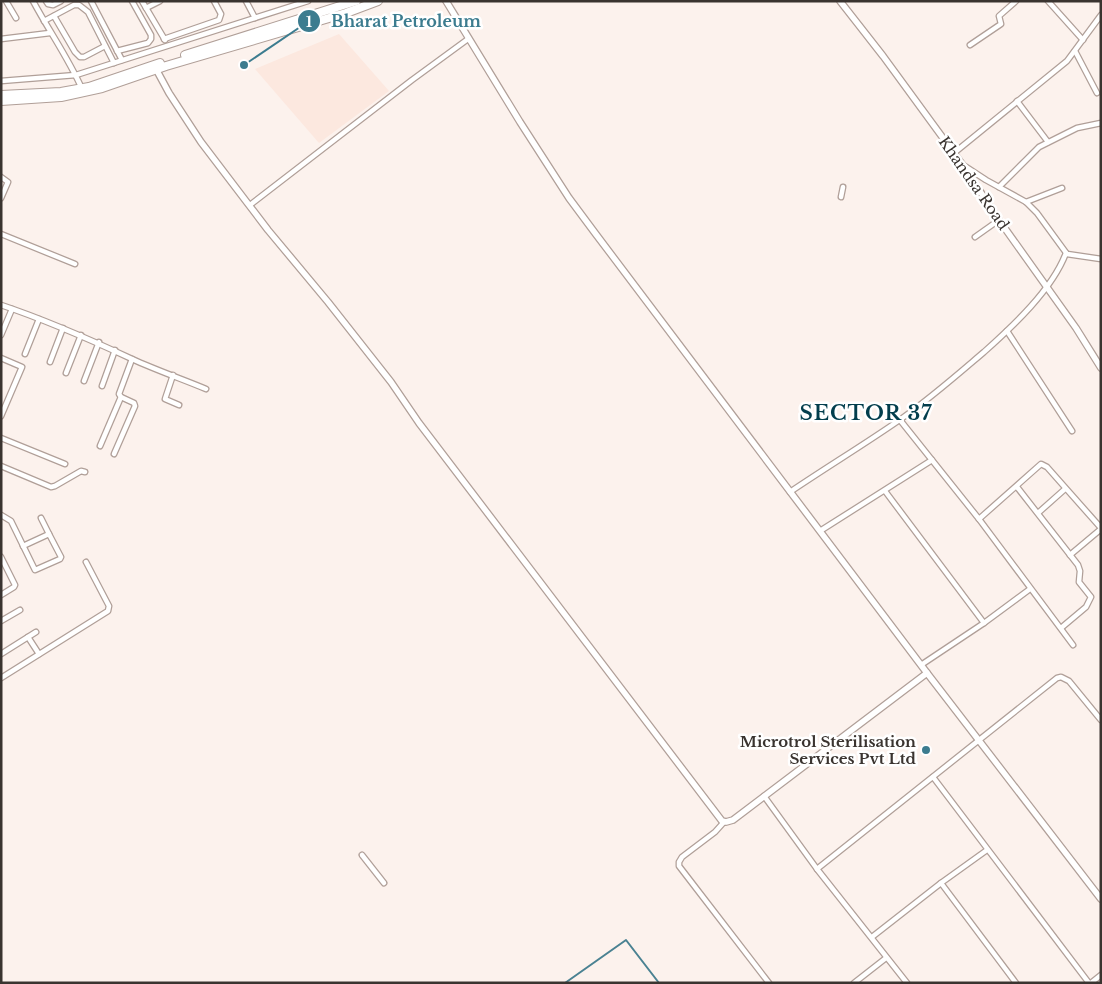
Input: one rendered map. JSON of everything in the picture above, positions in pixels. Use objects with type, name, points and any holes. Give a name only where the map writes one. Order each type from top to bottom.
[{"type":"highway","points":[[83,90],[136,77],[345,9],[356,1]]},
{"type":"highway","points":[[5,98],[61,97],[345,9],[378,1]]},
{"type":"street","points":[[6,1],[16,18]]},
{"type":"street","points":[[33,1],[83,90]]},
{"type":"street","points":[[46,1],[50,6],[53,6],[61,1]]},
{"type":"street","points":[[91,1],[122,60]]},
{"type":"street","points":[[117,51],[148,43],[151,39],[151,35],[132,1]]},
{"type":"street","points":[[142,1],[168,46]]},
{"type":"street","points":[[146,8],[160,1]]},
{"type":"street","points":[[164,39],[219,20],[221,14],[214,1]]},
{"type":"street","points":[[246,1],[255,18]]},
{"type":"street","points":[[1,81],[76,75],[308,1]]},
{"type":"street","points":[[446,1],[569,198],[927,673],[1101,899]]},
{"type":"street","name":"Khandsa Road","points":[[840,1],[962,164],[999,220],[1047,285],[1101,368]]},
{"type":"street","points":[[970,45],[1001,24],[999,16],[1016,1]]},
{"type":"street","points":[[1048,1],[1083,40]]},
{"type":"street","points":[[44,21],[74,5],[81,6],[88,12],[114,63]]},
{"type":"street","points":[[954,153],[1060,68],[1101,15]]},
{"type":"street","points":[[54,16],[75,52],[80,57],[84,58],[105,46]]},
{"type":"street","points":[[2,39],[50,33]]},
{"type":"street","points":[[250,206],[412,80],[468,39]]},
{"type":"street","points":[[1075,51],[1098,93]]},
{"type":"street","points":[[156,69],[169,93],[201,142],[391,382],[442,453],[724,822]]},
{"type":"street","points":[[1017,101],[1048,142]]},
{"type":"street","points":[[999,187],[1039,147],[1082,126],[1101,123]]},
{"type":"street","points":[[962,164],[986,180],[1026,202],[1037,213],[1066,253],[1101,259]]},
{"type":"street","points":[[1,177],[8,182],[1,198]]},
{"type":"street","points":[[841,197],[843,187]]},
{"type":"street","points":[[1026,202],[1062,188]]},
{"type":"street","points":[[975,237],[999,220]]},
{"type":"street","points":[[1,234],[75,264]]},
{"type":"street","points":[[790,492],[900,420],[955,377],[1007,331],[1030,307],[1047,285],[1066,253]]},
{"type":"street","points":[[1,305],[99,342],[206,389]]},
{"type":"street","points":[[1,335],[12,309]]},
{"type":"street","points":[[25,354],[39,319]]},
{"type":"street","points":[[50,362],[63,328]]},
{"type":"street","points":[[1007,331],[1072,432]]},
{"type":"street","points":[[66,374],[81,335]]},
{"type":"street","points":[[84,381],[99,342]]},
{"type":"street","points":[[102,386],[115,350]]},
{"type":"street","points":[[1,358],[22,367],[1,416]]},
{"type":"street","points":[[100,446],[121,397],[119,394],[132,358]]},
{"type":"street","points":[[173,375],[165,399],[179,405]]},
{"type":"street","points":[[114,454],[135,404],[121,397]]},
{"type":"street","points":[[900,420],[979,519],[1073,645]]},
{"type":"street","points":[[1,438],[65,464]]},
{"type":"street","points":[[820,531],[932,460]]},
{"type":"street","points":[[979,519],[1042,464],[1047,467],[1101,528],[1070,555]]},
{"type":"street","points":[[1,466],[51,487],[81,471],[85,472]]},
{"type":"street","points":[[1017,487],[1080,569],[1079,582],[1090,594],[1086,607],[1061,628]]},
{"type":"street","points":[[1038,513],[1065,488]]},
{"type":"street","points":[[885,491],[984,622]]},
{"type":"street","points":[[1,515],[11,521],[35,570],[60,559],[60,554],[41,518]]},
{"type":"street","points":[[23,546],[49,534]]},
{"type":"street","points":[[1,557],[15,585],[1,595]]},
{"type":"street","points":[[1,678],[110,609],[86,562]]},
{"type":"street","points":[[921,665],[1030,589]]},
{"type":"street","points":[[1,621],[20,610]]},
{"type":"street","points":[[1,654],[36,632]]},
{"type":"street","points":[[28,638],[39,654]]},
{"type":"street","points":[[769,983],[679,866],[679,861],[715,832],[724,822],[733,820],[927,673]]},
{"type":"street","points":[[817,868],[980,741],[1057,678],[1061,677],[1069,681],[1101,720]]},
{"type":"street","points":[[932,777],[1090,983],[1101,975]]},
{"type":"street","points":[[764,796],[817,868],[907,983]]},
{"type":"street","points":[[872,937],[941,883],[988,850]]},
{"type":"street","points":[[362,855],[384,883]]},
{"type":"street","points":[[941,883],[1015,982]]},
{"type":"street","points":[[854,983],[886,958]]},
{"type":"shaded area","points":[[339,34],[389,91],[319,143],[255,69]]},
{"type":"waterway","points":[[565,983],[626,940],[659,983]]},
{"type":"place","name":"Bharat Petroleum","points":[[244,65]]},
{"type":"place","name":"Microtrol Sterilisation Services Pvt Ltd","points":[[926,750]]},
{"type":"district","name":"SECTOR 37","points":[[866,413]]}]
